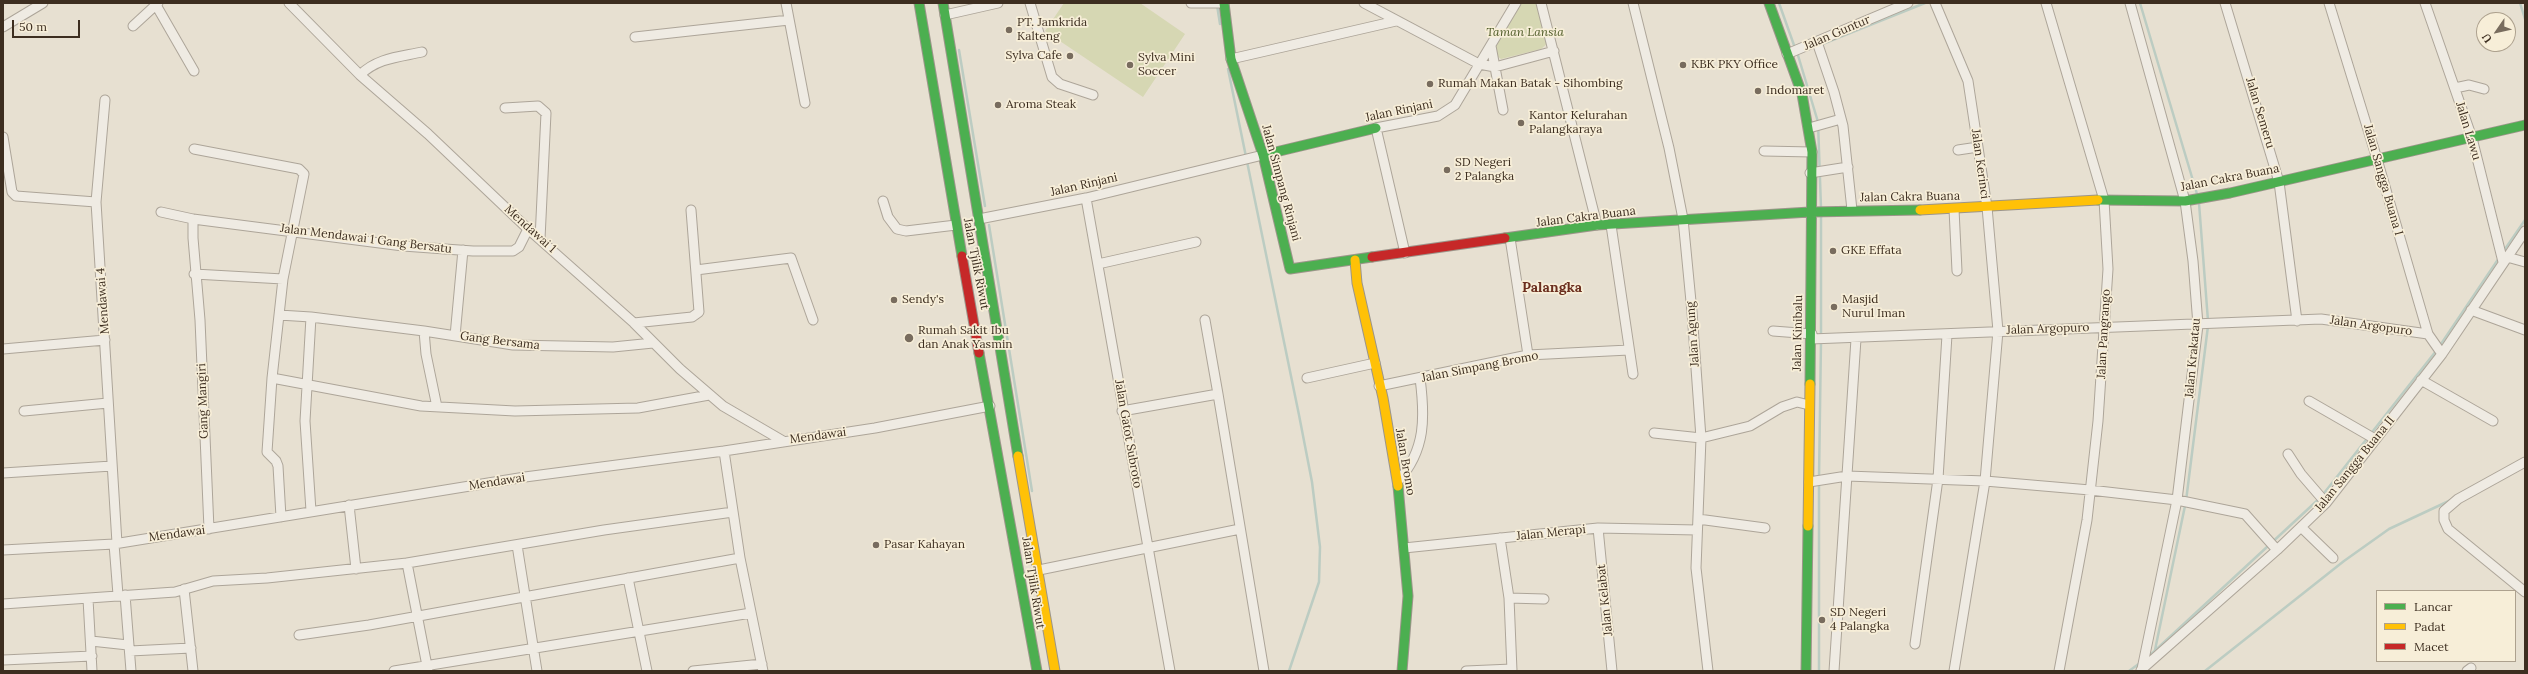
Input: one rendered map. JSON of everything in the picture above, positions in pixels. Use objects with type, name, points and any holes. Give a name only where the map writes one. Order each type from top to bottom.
[{"type":"main road","name":"Jalan Tjilik Riwut","points":[[919,3],[942,72],[979,219],[988,284],[1039,570],[1055,671]]},
{"type":"main road","name":"Jalan Tjilik Riwut","points":[[943,3],[945,15],[942,72],[956,225],[1037,671]]},
{"type":"main road","name":"Jalan Kinibalu","points":[[1769,3],[1802,94],[1812,152],[1810,173],[1812,336],[1808,405],[1809,482],[1806,671]]},
{"type":"main road","name":"Jalan Simpang Rinjani","points":[[1220,4],[1231,59],[1263,155],[1290,268]]},
{"type":"main road","name":"Jalan Cakra Buana","points":[[1290,268],[1596,225],[1852,210],[1954,209],[2104,200],[2185,201],[2279,182],[2525,125]]},
{"type":"main road","name":"Jalan Rinjani","points":[[1263,155],[1376,128]]},
{"type":"main road","name":"Jalan Bromo","points":[[1355,260],[1357,282],[1375,363],[1398,481],[1408,598],[1401,650],[1402,671]]},
{"type":"street","name":"Mendawai 1","points":[[289,3],[360,75],[428,134],[528,229],[540,238],[634,323],[653,343],[709,395],[723,406],[783,441]]},
{"type":"street","points":[[786,3],[805,103]]},
{"type":"street","points":[[945,15],[998,3]]},
{"type":"street","points":[[1030,3],[1052,76],[1060,84],[1093,95]]},
{"type":"street","points":[[1191,3],[1220,4]]},
{"type":"street","points":[[1364,3],[1479,64],[1495,67],[1554,51]]},
{"type":"street","name":"Jalan Rinjani","points":[[1376,128],[1438,116],[1450,110],[1466,89],[1479,64],[1516,3]]},
{"type":"street","points":[[1541,3],[1596,225]]},
{"type":"street","name":"Jalan Agung","points":[[1633,3],[1668,148],[1683,219],[1692,312],[1700,438],[1696,568],[1708,671]]},
{"type":"street","name":"Jalan Guntur","points":[[1788,54],[1908,3]]},
{"type":"street","name":"Jalan Kerinci","points":[[1935,3],[1966,72],[1986,207],[1998,331]]},
{"type":"street","name":"Jalan Pangrango","points":[[2046,3],[2104,200],[2108,270],[2106,327],[2087,520],[2059,671]]},
{"type":"street","name":"Jalan Krakatau","points":[[2130,3],[2185,201],[2193,260],[2198,326],[2177,500],[2142,670]]},
{"type":"street","name":"Jalan Semeru","points":[[2225,3],[2279,182],[2297,321]]},
{"type":"street","name":"Jalan Sangga Buana I","points":[[2329,3],[2378,158],[2428,334],[2442,354]]},
{"type":"street","name":"Jalan Lawu","points":[[2425,3],[2472,138],[2505,260]]},
{"type":"street","points":[[3,27],[40,4]]},
{"type":"street","points":[[132,26],[157,4],[194,71]]},
{"type":"street","points":[[635,37],[789,20]]},
{"type":"street","points":[[1231,59],[1396,21]]},
{"type":"street","points":[[1817,42],[1841,119],[1852,210]]},
{"type":"street","points":[[1491,46],[1503,110]]},
{"type":"street","points":[[360,75],[368,67],[380,61],[422,52]]},
{"type":"street","points":[[2455,88],[2475,85],[2484,89]]},
{"type":"street","name":"Mendawai 4","points":[[105,100],[96,202],[116,543],[131,671]]},
{"type":"street","points":[[505,108],[538,106],[546,113],[540,238]]},
{"type":"street","points":[[1809,128],[1841,119]]},
{"type":"street","points":[[1376,128],[1405,253]]},
{"type":"street","points":[[3,137],[12,192],[16,196],[96,202]]},
{"type":"street","points":[[1958,150],[1978,148]]},
{"type":"street","points":[[194,149],[302,170],[304,180],[292,230],[279,315],[272,378],[267,450],[278,466],[281,518]]},
{"type":"street","points":[[1764,151],[1812,152]]},
{"type":"street","name":"Jalan Rinjani","points":[[979,219],[1086,198],[1263,155]]},
{"type":"street","points":[[1810,173],[1848,167]]},
{"type":"street","name":"Jalan Gatot Subroto","points":[[1086,198],[1122,411],[1170,671]]},
{"type":"street","points":[[883,201],[888,217],[897,229],[906,231],[956,225]]},
{"type":"street","points":[[1954,209],[1957,271]]},
{"type":"street","points":[[634,323],[692,317],[698,314],[691,210]]},
{"type":"street","name":"Jalan Mendawai 1 Gang Bersatu","points":[[161,212],[194,219],[292,230],[402,246],[462,250],[513,251],[519,246],[528,229]]},
{"type":"street","name":"Gang Mangiri","points":[[194,219],[194,274],[200,320],[209,529]]},
{"type":"street","points":[[1611,225],[1633,374]]},
{"type":"street","name":"Jalan Sangga Buana II","points":[[2142,670],[2277,550],[2326,503],[2442,354],[2525,231]]},
{"type":"street","points":[[1510,238],[1528,355]]},
{"type":"street","points":[[1098,264],[1196,242]]},
{"type":"street","points":[[455,336],[462,250]]},
{"type":"street","points":[[696,270],[791,258],[814,320]]},
{"type":"street","points":[[2505,260],[2525,262]]},
{"type":"street","points":[[194,274],[284,278]]},
{"type":"street","points":[[2471,310],[2525,330]]},
{"type":"street","name":"Gang Bersama","points":[[279,315],[311,317],[548,347],[613,347],[653,343]]},
{"type":"street","points":[[311,317],[306,383],[306,463],[311,511]]},
{"type":"street","points":[[1206,320],[1264,671]]},
{"type":"street","name":"Jalan Argopuro","points":[[1773,331],[1812,336],[1856,339],[1998,331],[2106,327],[2198,326],[2321,320],[2428,334]]},
{"type":"street","points":[[424,331],[426,354],[437,407]]},
{"type":"street","points":[[1954,671],[1985,481],[1998,331]]},
{"type":"street","points":[[1915,644],[1938,479],[1947,335]]},
{"type":"street","points":[[1834,671],[1856,339]]},
{"type":"street","points":[[3,349],[105,340]]},
{"type":"street","name":"Jalan Simpang Bromo","points":[[1379,386],[1528,355],[1630,350]]},
{"type":"street","points":[[1307,378],[1375,363]]},
{"type":"street","points":[[272,378],[306,383],[421,406],[515,411],[638,408],[709,395]]},
{"type":"street","points":[[1398,481],[1410,466],[1423,426],[1420,378]]},
{"type":"street","points":[[2422,380],[2493,421]]},
{"type":"street","points":[[1122,411],[1218,394]]},
{"type":"street","points":[[2309,401],[2375,440]]},
{"type":"street","points":[[1654,433],[1700,438],[1750,426],[1782,407],[1797,402],[1808,405]]},
{"type":"street","points":[[24,411],[108,403]]},
{"type":"street","name":"Mendawai","points":[[3,550],[116,543],[281,518],[311,511],[525,477],[724,451],[875,428],[990,406]]},
{"type":"street","points":[[693,671],[762,667],[740,558],[724,451]]},
{"type":"street","points":[[2288,454],[2301,474],[2326,503]]},
{"type":"street","points":[[2525,462],[2458,499],[2444,511],[2444,520],[2448,529],[2525,592]]},
{"type":"street","points":[[3,473],[112,466]]},
{"type":"street","points":[[1809,482],[1847,476],[1985,481],[2090,490],[2177,500],[2245,514],[2277,550]]},
{"type":"street","points":[[349,505],[356,569]]},
{"type":"street","points":[[3,604],[184,589],[213,581],[356,569],[407,563],[733,512]]},
{"type":"street","points":[[1698,519],[1765,528]]},
{"type":"street","points":[[2301,527],[2333,558]]},
{"type":"street","name":"Jalan Merapi","points":[[1404,548],[1598,528],[1697,530]]},
{"type":"street","name":"Jalan Kelabat","points":[[1598,528],[1612,671]]},
{"type":"street","points":[[1039,570],[1240,529]]},
{"type":"street","points":[[1466,671],[1512,670],[1509,598],[1500,538]]},
{"type":"street","points":[[517,545],[537,671]]},
{"type":"street","points":[[299,635],[369,625],[416,615],[740,558]]},
{"type":"street","points":[[407,563],[416,615],[428,668]]},
{"type":"street","points":[[628,578],[647,671]]},
{"type":"street","points":[[184,589],[193,671]]},
{"type":"street","points":[[88,598],[92,671]]},
{"type":"street","points":[[1509,598],[1544,599]]},
{"type":"street","points":[[394,671],[428,668],[533,647],[751,613]]},
{"type":"street","points":[[91,641],[129,648],[191,648]]},
{"type":"street","points":[[3,660],[92,656]]},
{"type":"green space","name":"Sylva Mini Soccer","points":[[1064,3],[1140,3],[1185,34],[1143,97],[1045,31]]},
{"type":"green space","name":"Taman Lansia","points":[[1521,3],[1537,3],[1548,43],[1541,49],[1501,59],[1497,56],[1495,48]]},
{"type":"waterway","points":[[1779,3],[1795,48]]},
{"type":"waterway","points":[[1820,45],[1925,3]]},
{"type":"waterway","points":[[2140,3],[2197,194]]},
{"type":"waterway","points":[[2520,3],[2525,19]]},
{"type":"waterway","points":[[1217,5],[1220,24]]},
{"type":"waterway","points":[[959,50],[985,206]]},
{"type":"waterway","points":[[1797,52],[1818,122],[1821,208]]},
{"type":"waterway","points":[[1228,69],[1312,482],[1320,547],[1319,582],[1289,671]]},
{"type":"waterway","points":[[2199,203],[2208,321]]},
{"type":"waterway","points":[[1821,215],[1821,336]]},
{"type":"waterway","points":[[2503,252],[2525,220]]},
{"type":"waterway","points":[[989,225],[1032,491]]},
{"type":"waterway","points":[[2439,347],[2499,258]]},
{"type":"waterway","points":[[2155,650],[2186,501],[2208,326]]},
{"type":"waterway","points":[[1819,478],[1821,341]]},
{"type":"waterway","points":[[2147,658],[2321,497],[2436,351]]},
{"type":"waterway","points":[[1819,483],[1819,671]]},
{"type":"waterway","points":[[2205,671],[2344,561],[2389,529],[2451,500]]},
{"type":"waterway","points":[[2129,671],[2140,663]]},
{"type":"traffic: fast","points":[[919,3],[962,256]]},
{"type":"traffic: fast","points":[[943,3],[1018,456]]},
{"type":"traffic: fast","points":[[1224,3],[1231,59],[1263,155],[1290,269],[1372,257]]},
{"type":"traffic: fast","points":[[1769,3],[1802,94],[1812,152],[1810,384]]},
{"type":"traffic: fast","points":[[2098,200],[2185,201],[2230,193],[2525,125]]},
{"type":"traffic: fast","points":[[1263,155],[1376,128]]},
{"type":"traffic: fast","points":[[1505,238],[1597,225],[1810,212],[1920,210]]},
{"type":"traffic: fast","points":[[979,353],[1037,671]]},
{"type":"traffic: fast","points":[[1398,486],[1408,596],[1402,671]]},
{"type":"traffic: fast","points":[[1806,671],[1808,526]]},
{"type":"traffic: slow","points":[[1920,210],[2098,200]]},
{"type":"traffic: slow","points":[[1355,260],[1357,283],[1383,398],[1398,486]]},
{"type":"traffic: slow","points":[[1808,526],[1810,384]]},
{"type":"traffic: slow","points":[[1018,456],[1055,671]]},
{"type":"traffic: jam","points":[[1372,257],[1505,238]]},
{"type":"traffic: jam","points":[[962,256],[979,353]]},
{"type":"place","name":"PT. Jamkrida Kalteng","points":[[1009,30]]},
{"type":"place","name":"Sylva Cafe","points":[[1070,56]]},
{"type":"place","name":"Sylva Mini Soccer","points":[[1130,65]]},
{"type":"place","name":"KBK PKY Office","points":[[1683,65]]},
{"type":"place","name":"Rumah Makan Batak - Sihombing","points":[[1430,84]]},
{"type":"place","name":"Indomaret","points":[[1758,91]]},
{"type":"place","name":"Aroma Steak","points":[[998,105]]},
{"type":"place","name":"Kantor Kelurahan Palangkaraya","points":[[1521,123]]},
{"type":"place","name":"SD Negeri 2 Palangka","points":[[1447,170]]},
{"type":"place","name":"GKE Effata","points":[[1833,251]]},
{"type":"place","name":"Sendy's","points":[[894,300]]},
{"type":"place","name":"Masjid Nurul Iman","points":[[1834,307]]},
{"type":"place","name":"Rumah Sakit Ibu dan Anak Yasmin","points":[[909,338]]},
{"type":"place","name":"Pasar Kahayan","points":[[876,545]]},
{"type":"place","name":"SD Negeri 4 Palangka","points":[[1822,620]]},
{"type":"district","name":"Palangka","points":[[1552,288]]}]
